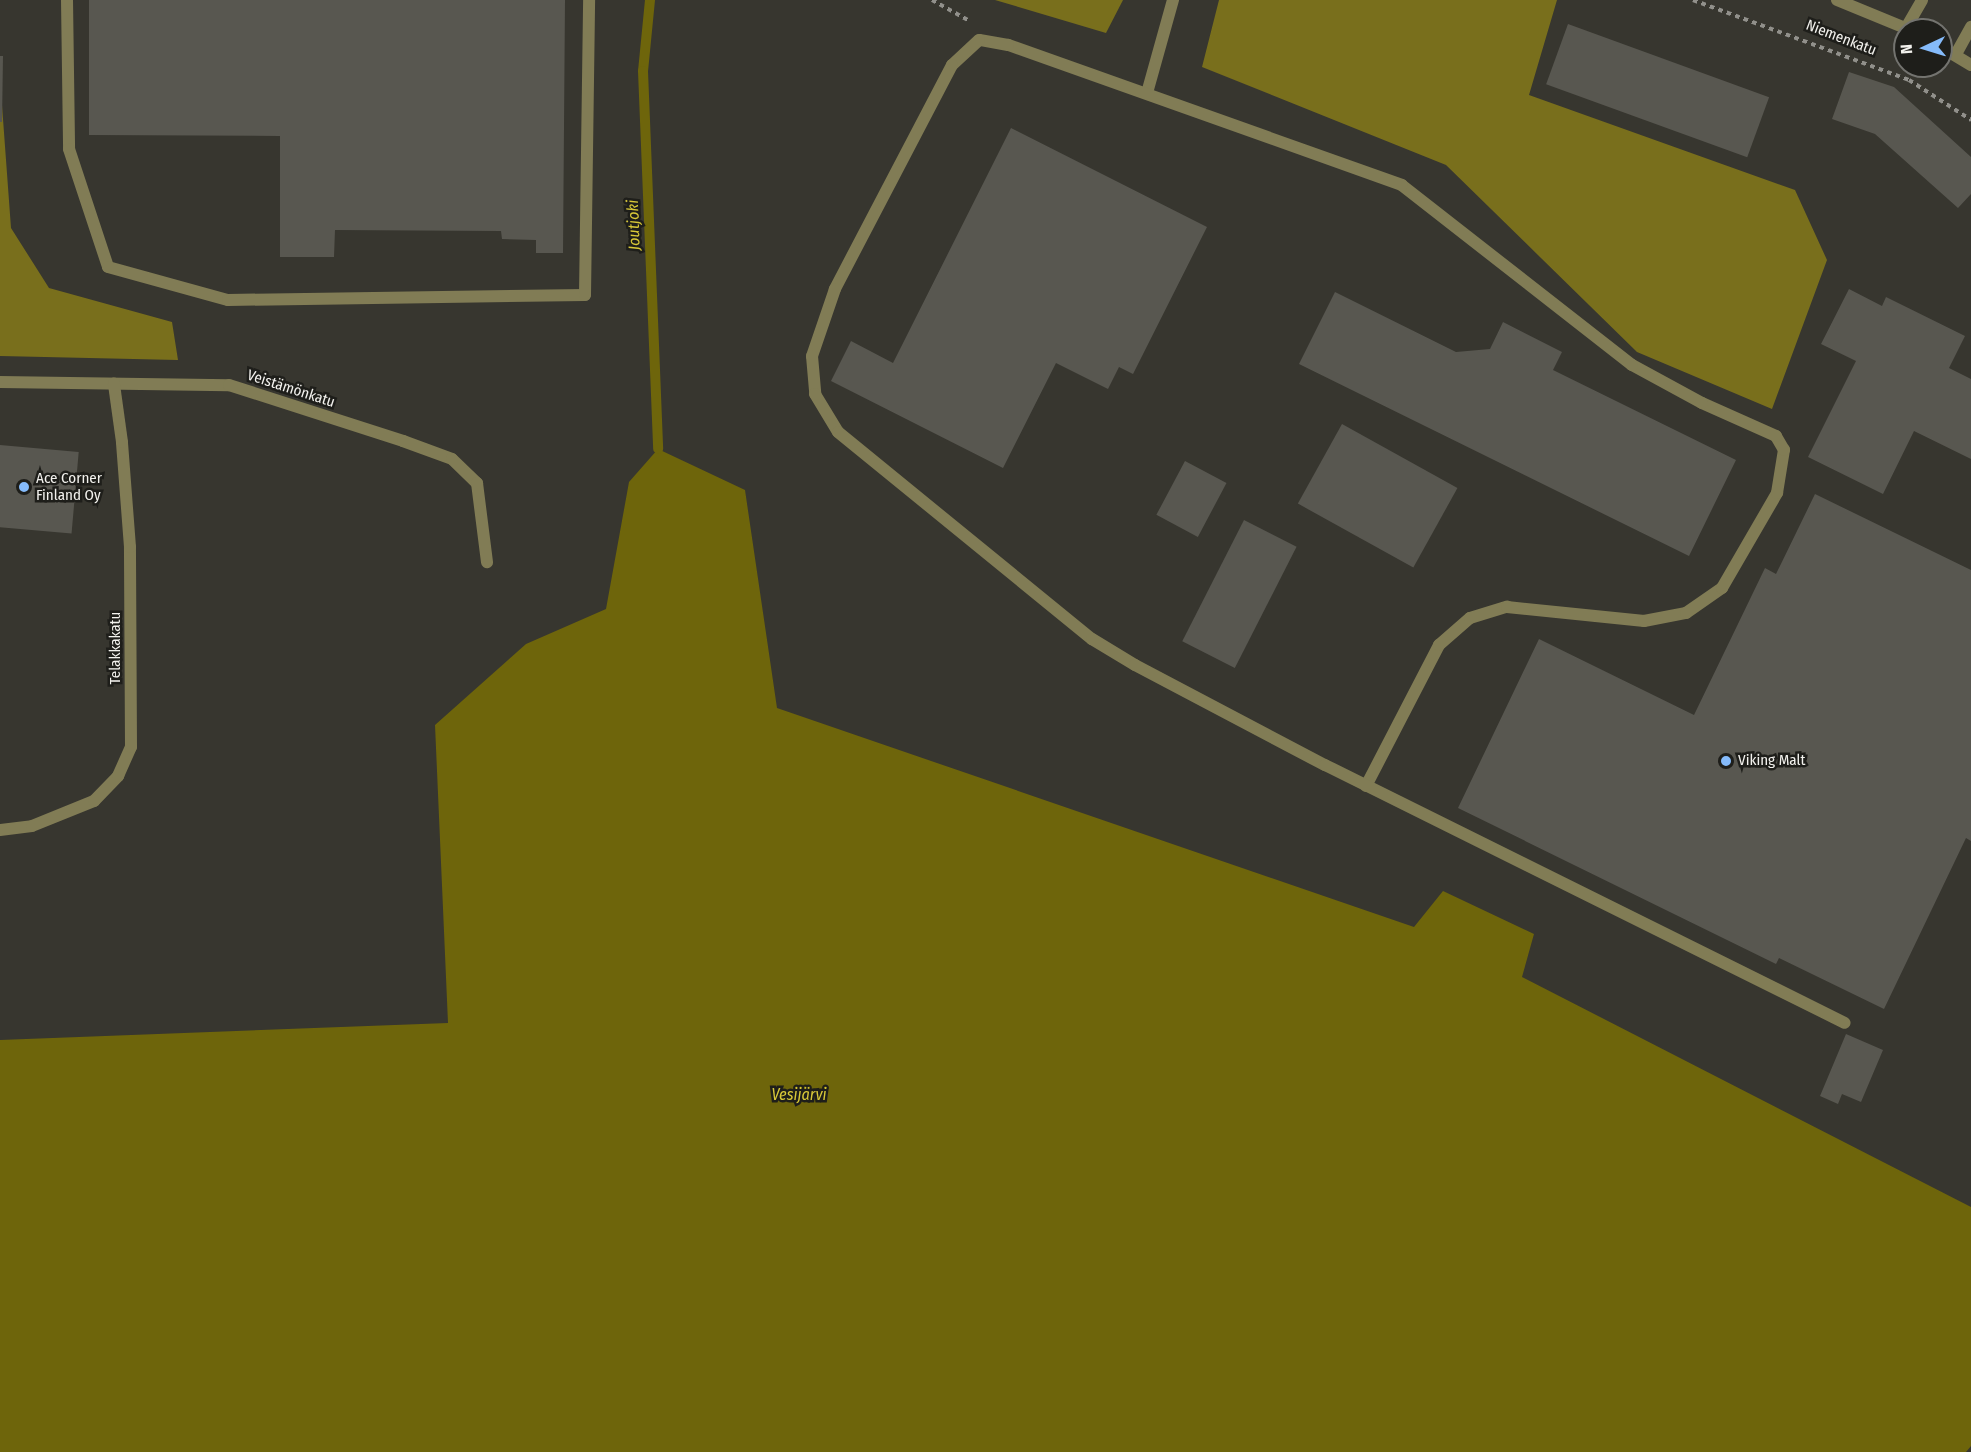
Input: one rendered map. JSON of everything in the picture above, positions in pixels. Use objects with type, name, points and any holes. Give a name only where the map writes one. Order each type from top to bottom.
[{"type":"street","points":[[67,0],[69,149],[108,267],[228,300],[585,295],[589,0]]},
{"type":"street","points":[[1147,93],[1173,0]]},
{"type":"street","points":[[1837,0],[1893,23]]},
{"type":"street","points":[[1913,18],[1922,0]]},
{"type":"street","points":[[1956,54],[1971,27]]},
{"type":"street","points":[[1366,786],[1439,645],[1470,618],[1507,607],[1644,621],[1686,613],[1722,588],[1777,493],[1784,450],[1776,436],[1701,403],[1632,365],[1402,185],[1008,45],[979,40],[952,65],[835,289],[812,357],[815,394],[838,432],[1092,639],[1366,786],[1845,1023]]},
{"type":"street","points":[[1953,52],[1971,65]]},
{"type":"street","name":"Veistämönkatu","points":[[0,382],[229,385],[452,459],[477,483],[487,562]]},
{"type":"street","name":"Telakkakatu","points":[[0,830],[32,826],[94,801],[118,776],[131,747],[130,547],[114,384]]},
{"type":"path","points":[[932,0],[967,17],[979,40]]},
{"type":"path","name":"Niemenkatu","points":[[1693,0],[1909,80],[1971,120]]},
{"type":"shaded area","points":[[995,0],[1123,0],[1106,33]]},
{"type":"shaded area","points":[[1219,0],[1557,0],[1529,95],[1795,190],[1827,260],[1772,409],[1637,352],[1446,165],[1202,67]]},
{"type":"shaded area","points":[[0,78],[11,228],[49,288],[172,322],[178,360],[0,356]]},
{"type":"water","name":"Vesijärvi","points":[[658,449],[745,490],[777,708],[1414,927],[1443,891],[1534,934],[1522,977],[1971,1207],[1971,1446],[1966,1452],[0,1452],[0,1040],[448,1023],[435,725],[526,644],[606,609],[629,482]]},
{"type":"building","points":[[89,0],[565,0],[563,253],[536,253],[536,240],[502,239],[501,231],[335,230],[334,257],[280,257],[280,136],[89,135]]},
{"type":"building","points":[[1568,24],[1769,97],[1747,157],[1546,84]]},
{"type":"building","points":[[0,56],[3,56],[2,122],[0,122]]},
{"type":"building","points":[[1849,72],[1894,87],[1971,157],[1971,194],[1958,208],[1875,134],[1832,119]]},
{"type":"building","points":[[1011,128],[1207,227],[1133,374],[1119,367],[1108,389],[1056,363],[1003,468],[831,381],[851,341],[893,363]]},
{"type":"building","points":[[1849,289],[1882,306],[1886,297],[1965,336],[1949,368],[1971,379],[1971,459],[1914,431],[1883,494],[1808,457],[1856,361],[1821,344]]},
{"type":"building","points":[[1335,292],[1456,352],[1490,349],[1503,322],[1562,352],[1553,370],[1736,460],[1689,556],[1299,364]]},
{"type":"building","points":[[1342,424],[1457,488],[1413,568],[1298,504]]},
{"type":"building","points":[[0,445],[79,452],[72,534],[0,527]]},
{"type":"building","points":[[1185,461],[1226,483],[1198,537],[1156,515]]},
{"type":"building","name":"Viking Malt","points":[[1815,494],[1971,570],[1971,841],[1966,838],[1884,1009],[1779,958],[1776,964],[1458,808],[1539,639],[1694,715],[1765,568],[1776,574]]},
{"type":"building","points":[[1244,520],[1297,547],[1235,668],[1182,641]]},
{"type":"building","points":[[1846,1034],[1883,1050],[1861,1102],[1842,1094],[1838,1104],[1820,1096]]},
{"type":"waterway","name":"Joutjoki","points":[[650,0],[643,71],[658,449]]},
{"type":"place","name":"Ace Corner Finland Oy","points":[[24,487]]},
{"type":"place","name":"Viking Malt","points":[[1726,761]]}]
